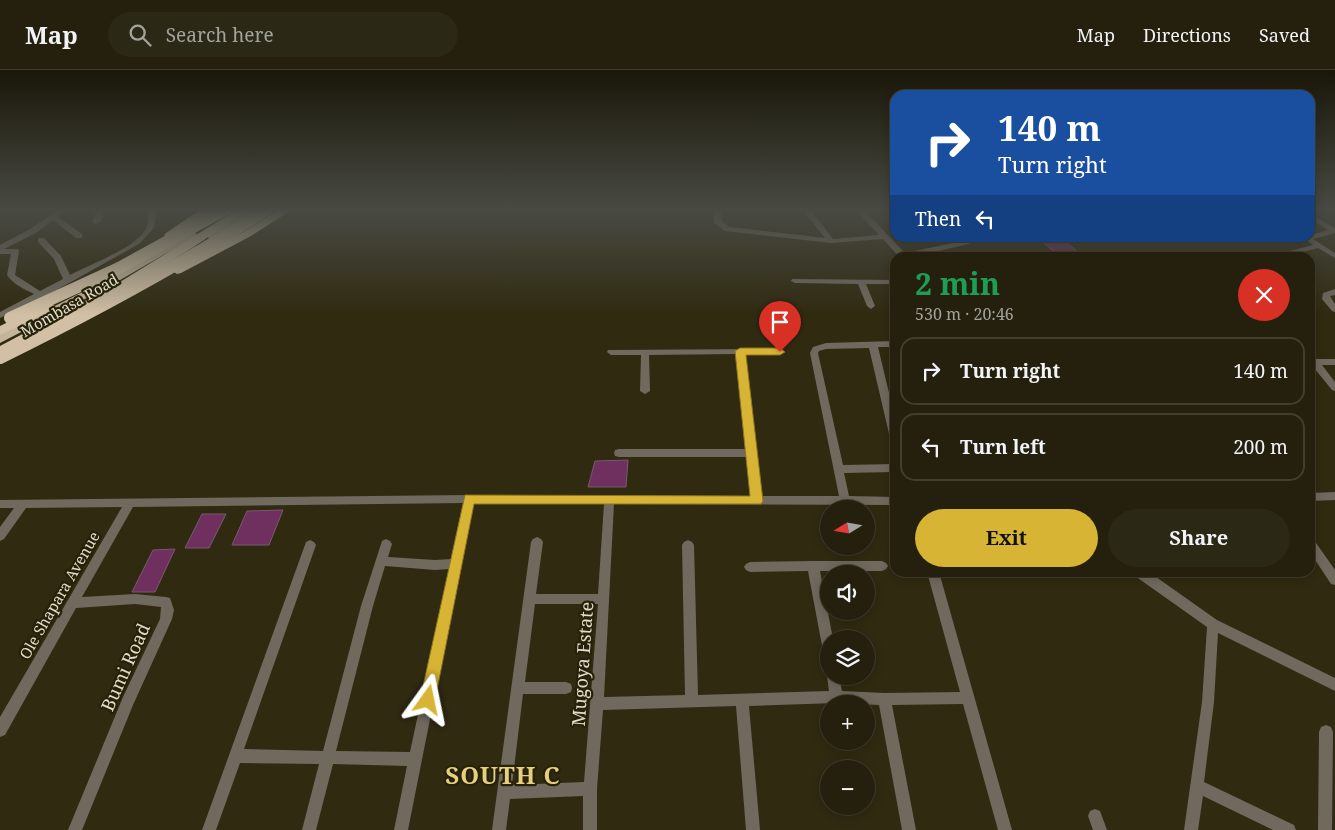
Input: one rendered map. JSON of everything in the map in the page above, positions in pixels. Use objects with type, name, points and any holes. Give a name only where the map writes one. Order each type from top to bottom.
[{"type":"highway","points":[[0,331],[72,294],[127,263],[155,244]]},
{"type":"highway","points":[[3,318],[119,268],[162,244]]},
{"type":"highway","name":"Mombasa Road","points":[[0,339],[104,285],[173,244]]},
{"type":"highway","points":[[0,344],[82,302],[181,244]]},
{"type":"highway","points":[[0,352],[153,270],[192,244]]},
{"type":"highway","name":"Mombasa Road","points":[[0,359],[180,258],[200,244]]},
{"type":"highway","points":[[0,359],[140,286],[212,244]]},
{"type":"highway","points":[[78,316],[140,290],[227,244]]},
{"type":"street","points":[[46,244],[58,258],[68,280]]},
{"type":"street","points":[[3,318],[134,244]]},
{"type":"street","points":[[926,252],[958,244]]},
{"type":"street","points":[[1293,252],[1318,246],[1335,256]]},
{"type":"street","points":[[0,252],[15,251],[12,275],[14,279],[41,295]]},
{"type":"street","points":[[795,282],[890,282]]},
{"type":"street","points":[[862,282],[871,306]]},
{"type":"street","points":[[1335,292],[1326,295],[1326,299],[1335,309]]},
{"type":"street","points":[[845,500],[814,353],[816,350],[826,346],[890,344]]},
{"type":"street","points":[[873,345],[890,417]]},
{"type":"street","points":[[740,351],[757,501]]},
{"type":"street","points":[[611,352],[780,352]]},
{"type":"street","points":[[644,391],[645,352]]},
{"type":"street","points":[[1315,359],[1335,362]]},
{"type":"street","points":[[1315,363],[1335,388]]},
{"type":"street","points":[[619,453],[752,453]]},
{"type":"street","points":[[838,469],[890,468]]},
{"type":"street","points":[[1315,497],[1335,496]]},
{"type":"street","points":[[0,504],[469,499],[820,501]]},
{"type":"street","points":[[401,830],[469,499]]},
{"type":"street","name":"Mugoya Estate","points":[[590,830],[590,789],[598,704],[609,501]]},
{"type":"street","points":[[875,501],[890,501]]},
{"type":"street","name":"Ole Shapara Avenue","points":[[0,730],[74,604],[130,502]]},
{"type":"street","points":[[0,536],[23,504]]},
{"type":"street","points":[[499,830],[537,542]]},
{"type":"street","points":[[309,830],[369,599],[386,544]]},
{"type":"street","points":[[209,830],[310,545]]},
{"type":"street","points":[[688,545],[692,701]]},
{"type":"street","points":[[382,561],[435,565],[456,564]]},
{"type":"street","points":[[1316,562],[1335,580]]},
{"type":"street","points":[[813,566],[825,630]]},
{"type":"street","points":[[750,567],[882,566]]},
{"type":"street","points":[[934,577],[1005,830]]},
{"type":"street","points":[[1146,577],[1214,624],[1335,685]]},
{"type":"street","name":"Bumi Road","points":[[74,604],[134,599],[166,602],[168,610],[166,619],[128,702],[76,830]]},
{"type":"street","points":[[529,599],[604,599]]},
{"type":"street","points":[[1191,830],[1208,702],[1214,624]]},
{"type":"street","points":[[518,688],[566,688]]},
{"type":"street","points":[[598,704],[820,698]]},
{"type":"street","points":[[875,699],[968,698]]},
{"type":"street","points":[[884,699],[909,830]]},
{"type":"street","points":[[742,701],[753,830]]},
{"type":"street","points":[[1325,830],[1326,732]]},
{"type":"street","points":[[236,756],[416,759]]},
{"type":"street","points":[[1197,786],[1289,830]]},
{"type":"street","points":[[504,792],[590,789]]},
{"type":"street","points":[[1095,816],[1100,830]]},
{"type":"building","points":[[1045,244],[1069,244],[1078,252],[1054,252]]},
{"type":"building","points":[[628,460],[626,487],[588,487],[595,461]]},
{"type":"building","points":[[283,510],[269,545],[232,545],[247,511]]},
{"type":"building","points":[[202,514],[226,514],[209,548],[185,548]]},
{"type":"building","points":[[175,549],[155,592],[132,592],[153,550]]},
{"type":"district","name":"SOUTH C","points":[[503,774]]},
{"type":"route","points":[[428,700],[469,499],[757,501],[740,351],[780,352]]}]
